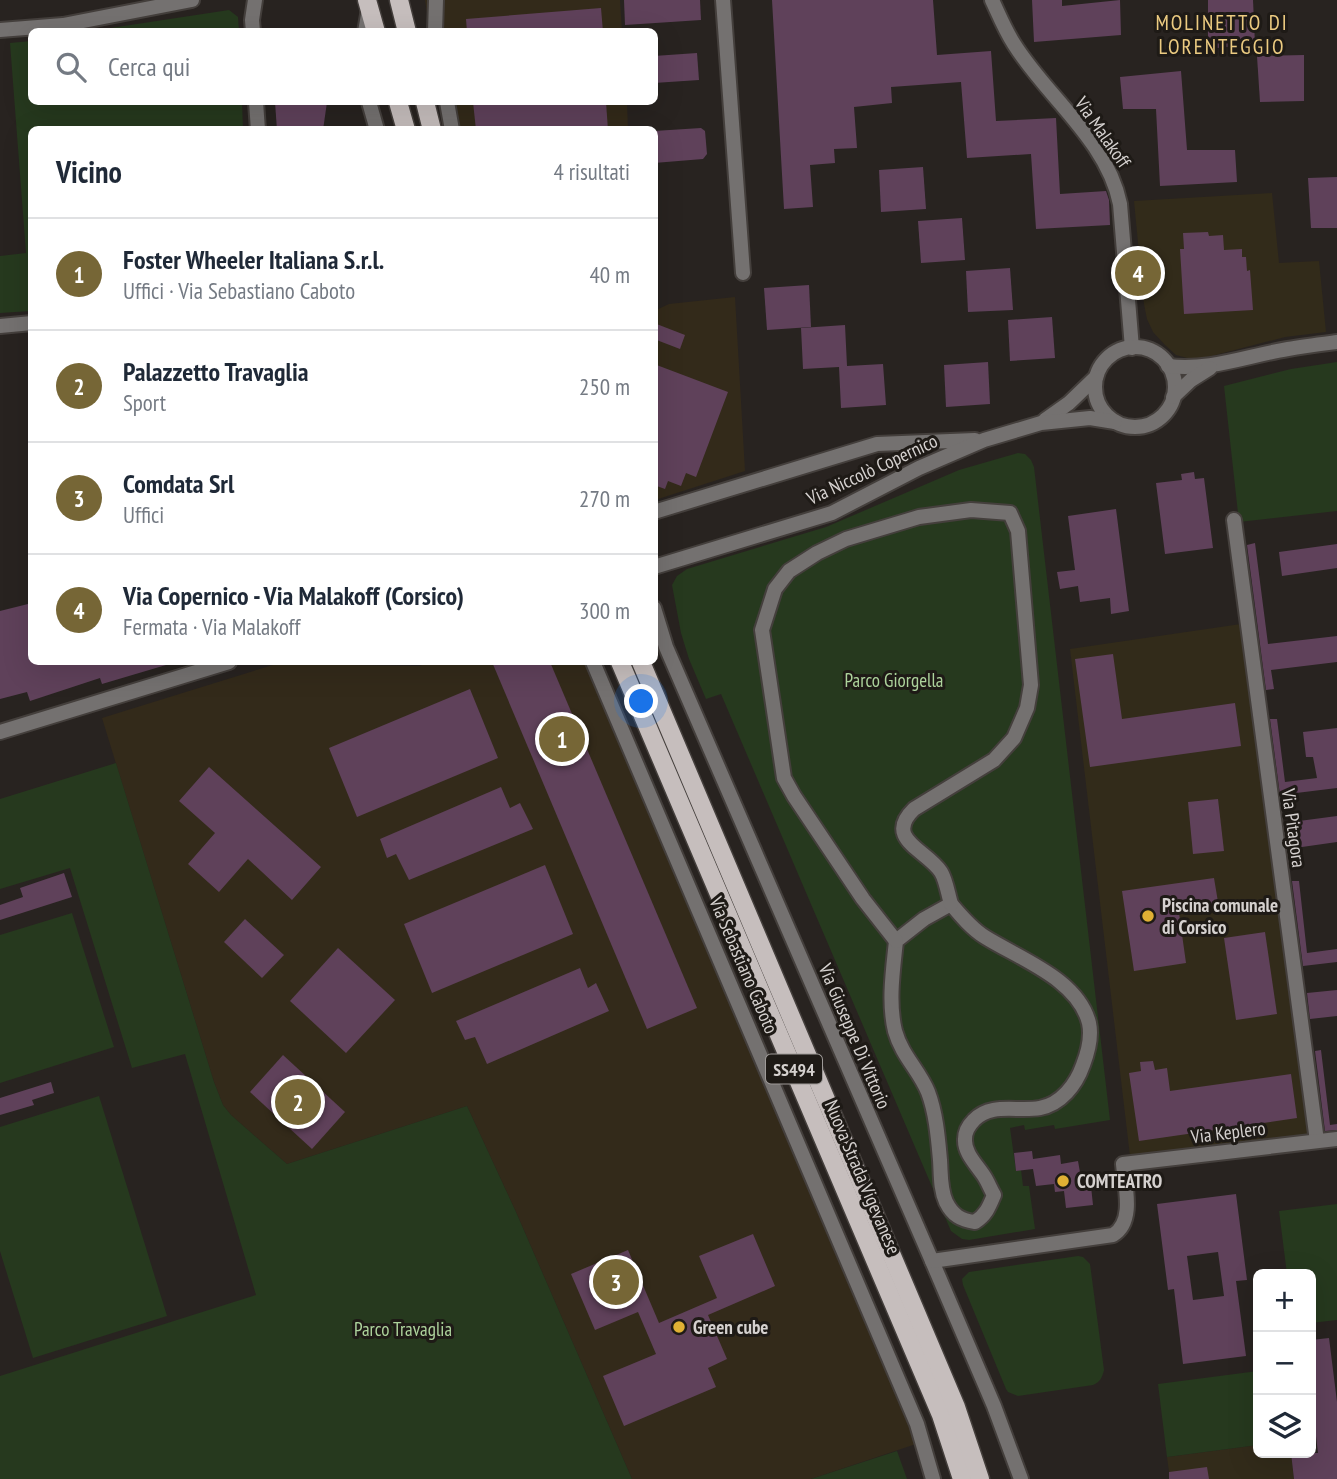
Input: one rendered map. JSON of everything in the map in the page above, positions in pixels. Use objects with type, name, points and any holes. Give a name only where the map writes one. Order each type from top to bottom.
[{"type":"main road","points":[[399,0],[406,28]]},
{"type":"main road","points":[[368,4],[375,28]]},
{"type":"main road","points":[[399,105],[405,126]]},
{"type":"main road","points":[[426,105],[431,126]]},
{"type":"main road","name":"Nuova Strada Vigevanese","points":[[621,665],[941,1415],[962,1479]]},
{"type":"main road","name":"Nuova Strada Vigevanese","points":[[642,665],[956,1407],[980,1479]]},
{"type":"street","points":[[0,30],[63,25],[192,0]]},
{"type":"street","points":[[253,28],[255,0]]},
{"type":"street","points":[[435,28],[436,0]]},
{"type":"street","points":[[723,0],[743,273]]},
{"type":"street","name":"Via Malakoff","points":[[992,0],[1014,44],[1097,151],[1116,186],[1121,204],[1132,348]]},
{"type":"street","points":[[365,28],[368,4]]},
{"type":"street","points":[[256,105],[258,126]]},
{"type":"street","points":[[370,105],[376,126]]},
{"type":"street","points":[[448,105],[451,126]]},
{"type":"street","points":[[0,326],[28,323]]},
{"type":"street","points":[[1168,366],[1214,366],[1287,349],[1337,342]]},
{"type":"street","points":[[1132,348],[1150,351],[1157,354],[1168,366],[1173,376],[1173,397],[1161,417],[1137,427],[1115,422],[1108,417],[1098,402],[1095,385],[1101,366],[1113,354],[1132,348]]},
{"type":"street","points":[[1173,397],[1191,380],[1214,366]]},
{"type":"street","points":[[1041,423],[1069,404],[1096,377]]},
{"type":"street","name":"Via Niccolò Copernico","points":[[658,565],[832,513],[919,468],[984,440],[1041,423],[1090,418],[1115,422]]},
{"type":"street","name":"Via Niccolò Copernico","points":[[658,511],[877,444],[984,440]]},
{"type":"street","points":[[971,510],[1010,513],[1018,531],[1031,685],[1027,708],[1014,738],[994,760],[914,809],[904,818],[902,830],[908,841],[941,872],[951,904],[983,936],[1065,984],[1081,1006],[1089,1024],[1089,1048],[1082,1068],[1072,1088],[1058,1100],[1041,1108],[993,1109],[980,1114],[968,1126],[965,1140],[968,1153],[994,1195],[988,1210],[975,1222],[960,1220],[946,1202],[942,1187],[938,1135],[928,1093],[904,1055],[896,1032],[891,1003],[896,941],[863,899],[784,778],[762,630],[775,589],[789,571],[846,539],[919,517],[971,510]]},
{"type":"street","name":"Via Pitagora","points":[[1234,520],[1317,1141]]},
{"type":"street","name":"Via Giuseppe Di Vittorio","points":[[658,621],[666,647],[994,1406],[1021,1479]]},
{"type":"street","points":[[0,732],[219,665]]},
{"type":"street","name":"Via Sebastiano Caboto","points":[[594,665],[917,1424],[933,1479]]},
{"type":"street","points":[[896,941],[924,919],[951,904]]},
{"type":"street","name":"Via Keplero","points":[[932,1261],[1112,1236],[1122,1226],[1127,1211],[1123,1164],[1337,1139]]},
{"type":"shaded area","points":[[425,0],[620,0],[622,28],[430,28]]},
{"type":"shaded area","points":[[440,105],[627,105],[628,126],[444,126]]},
{"type":"shaded area","points":[[1272,193],[1279,263],[1319,261],[1326,332],[1285,337],[1204,358],[1191,359],[1176,355],[1153,332],[1147,319],[1134,201]]},
{"type":"shaded area","points":[[735,297],[745,471],[658,499],[658,309],[669,304]]},
{"type":"shaded area","points":[[1241,624],[1310,1130],[1306,1136],[1130,1156],[1070,649]]},
{"type":"shaded area","points":[[273,665],[599,665],[928,1440],[811,1479],[632,1479],[467,1106],[287,1164],[223,1105],[102,718]]},
{"type":"shaded area","points":[[1253,1446],[1253,1458],[1292,1458],[1294,1479],[1170,1479],[1167,1457]]},
{"type":"green space","points":[[229,10],[238,17],[239,28],[111,28]]},
{"type":"green space","points":[[28,41],[28,105],[242,105],[243,126],[28,126],[28,311],[0,313],[0,256],[26,253],[10,43]]},
{"type":"green space","points":[[1337,362],[1337,511],[1239,522],[1224,386],[1291,369]]},
{"type":"green space","name":"Parco Giorgella","points":[[1018,453],[1025,454],[1034,467],[1110,1120],[1055,1129],[1054,1125],[1025,1130],[1024,1125],[1010,1128],[1016,1171],[1021,1170],[1023,1186],[1029,1186],[1035,1229],[969,1240],[962,1239],[951,1231],[721,694],[706,699],[681,633],[672,585],[677,576],[687,569],[826,527],[959,470]]},
{"type":"green space","name":"Parco Travaglia","points":[[116,763],[223,1105],[287,1164],[467,1106],[632,1479],[0,1479],[0,1376],[256,1295],[185,1054],[132,1068],[70,868],[0,889],[0,799]]},
{"type":"green space","points":[[72,913],[114,1047],[0,1083],[0,935]]},
{"type":"green space","points":[[99,1096],[167,1316],[33,1358],[0,1251],[0,1127]]},
{"type":"green space","points":[[1337,1204],[1337,1320],[1316,1322],[1316,1269],[1286,1269],[1279,1211]]},
{"type":"green space","points":[[1078,1256],[1090,1264],[1104,1370],[1101,1377],[1093,1385],[1018,1396],[1008,1392],[962,1279],[969,1272]]},
{"type":"green space","points":[[1253,1372],[1253,1446],[1167,1457],[1158,1384]]},
{"type":"green space","points":[[897,1451],[907,1479],[811,1479]]},
{"type":"building","points":[[624,0],[700,0],[701,20],[625,25]]},
{"type":"building","points":[[772,0],[933,0],[937,55],[991,51],[996,121],[1056,118],[1060,194],[1106,191],[1110,225],[1036,229],[1031,154],[967,158],[961,82],[891,87],[892,103],[854,107],[857,148],[834,149],[835,163],[810,165],[813,207],[784,209]]},
{"type":"building","points":[[1032,0],[1062,0],[1062,6],[1120,0],[1121,35],[1034,42]]},
{"type":"building","points":[[1208,0],[1253,0],[1255,44],[1208,49]]},
{"type":"building","points":[[601,8],[603,28],[467,28],[466,19]]},
{"type":"building","points":[[697,53],[699,80],[658,83],[658,56]]},
{"type":"building","points":[[1304,55],[1304,101],[1260,102],[1257,56]]},
{"type":"building","points":[[1181,71],[1187,150],[1235,150],[1237,182],[1160,186],[1156,109],[1123,109],[1120,77]]},
{"type":"building","points":[[275,105],[327,105],[324,126],[277,126]]},
{"type":"building","points":[[473,105],[606,105],[608,126],[476,126]]},
{"type":"building","points":[[701,128],[705,131],[707,154],[703,159],[658,163],[658,131]]},
{"type":"building","points":[[923,167],[926,209],[881,212],[879,170]]},
{"type":"building","points":[[1337,177],[1337,228],[1311,228],[1308,178]]},
{"type":"building","points":[[962,218],[965,260],[921,263],[918,221]]},
{"type":"building","points":[[1208,232],[1209,236],[1223,235],[1224,250],[1242,249],[1242,257],[1246,257],[1247,271],[1250,270],[1253,310],[1184,314],[1180,249],[1184,249],[1183,233]]},
{"type":"building","points":[[1010,268],[1013,310],[968,312],[966,271]]},
{"type":"building","points":[[809,285],[811,327],[767,330],[764,288]]},
{"type":"building","points":[[1052,317],[1055,358],[1010,361],[1008,320]]},
{"type":"building","points":[[658,325],[685,335],[680,349],[658,341]]},
{"type":"building","points":[[845,325],[847,366],[883,364],[886,405],[841,408],[839,367],[803,369],[801,328]]},
{"type":"building","points":[[988,362],[990,404],[946,407],[944,365]]},
{"type":"building","points":[[658,366],[728,392],[696,477],[686,473],[681,486],[668,481],[665,489],[658,486]]},
{"type":"building","points":[[1194,472],[1195,479],[1204,478],[1213,548],[1165,554],[1156,483],[1182,480],[1181,474]]},
{"type":"building","points":[[1116,509],[1129,611],[1111,614],[1110,598],[1080,602],[1078,586],[1060,589],[1057,572],[1075,570],[1068,516]]},
{"type":"building","points":[[1255,543],[1268,644],[1337,636],[1337,662],[1271,670],[1274,689],[1266,690],[1247,545]]},
{"type":"building","points":[[1337,544],[1337,568],[1282,576],[1279,552]]},
{"type":"building","points":[[28,604],[28,665],[166,665],[102,684],[100,678],[30,701],[27,692],[0,699],[0,611]]},
{"type":"building","points":[[1113,654],[1122,719],[1235,703],[1241,746],[1090,767],[1075,659]]},
{"type":"building","points":[[493,665],[551,665],[697,1008],[647,1029]]},
{"type":"building","points":[[470,689],[498,758],[357,817],[329,748]]},
{"type":"building","points":[[1270,719],[1277,719],[1285,782],[1317,778],[1313,757],[1306,757],[1303,732],[1337,728],[1337,788],[1280,795]]},
{"type":"building","points":[[209,767],[321,867],[292,900],[248,859],[219,892],[188,864],[215,833],[179,801]]},
{"type":"building","points":[[501,787],[510,808],[520,803],[533,829],[409,880],[396,854],[387,858],[380,839]]},
{"type":"building","points":[[1218,799],[1224,851],[1193,854],[1188,802]]},
{"type":"building","points":[[1337,816],[1337,842],[1288,849],[1284,823]]},
{"type":"building","points":[[545,865],[573,934],[432,993],[404,924]]},
{"type":"building","points":[[64,873],[72,897],[0,920],[0,905],[23,897],[20,888]]},
{"type":"building","points":[[1214,878],[1219,908],[1179,913],[1186,963],[1134,971],[1122,891]]},
{"type":"building","points":[[1292,881],[1299,881],[1307,953],[1337,949],[1337,962],[1303,966]]},
{"type":"building","points":[[245,919],[284,955],[262,978],[224,942]]},
{"type":"building","points":[[1265,932],[1277,1014],[1236,1020],[1224,938]]},
{"type":"building","points":[[338,948],[395,1000],[346,1053],[290,1001]]},
{"type":"building","points":[[580,968],[588,988],[596,983],[609,1011],[487,1064],[475,1037],[465,1040],[456,1021]]},
{"type":"building","points":[[1337,990],[1337,1016],[1310,1019],[1307,993]]},
{"type":"building","points":[[1321,1050],[1330,1125],[1337,1124],[1337,1130],[1325,1131],[1315,1051]]},
{"type":"building","points":[[283,1055],[345,1112],[312,1149],[250,1092]]},
{"type":"building","points":[[1153,1061],[1155,1070],[1167,1068],[1170,1091],[1291,1074],[1297,1118],[1139,1141],[1129,1073],[1141,1071],[1140,1062]]},
{"type":"building","points":[[51,1082],[54,1093],[32,1100],[34,1105],[0,1115],[0,1098]]},
{"type":"building","name":"COMTEATRO","points":[[1032,1151],[1033,1159],[1060,1155],[1061,1164],[1078,1161],[1081,1178],[1090,1177],[1093,1205],[1066,1208],[1064,1191],[1055,1192],[1054,1184],[1036,1186],[1033,1169],[1016,1171],[1014,1153]]},
{"type":"building","points":[[1236,1194],[1247,1280],[1236,1281],[1246,1356],[1183,1364],[1174,1289],[1168,1290],[1157,1204]],"holes":[[[1218,1252],[1224,1296],[1193,1300],[1187,1256]]]},
{"type":"building","name":"Green cube","points":[[753,1234],[775,1286],[708,1315],[727,1359],[708,1368],[716,1387],[624,1426],[603,1376],[656,1354],[638,1312],[595,1330],[571,1274],[628,1250],[659,1323],[717,1298],[699,1256]]},
{"type":"building","points":[[1329,1338],[1337,1402],[1337,1479],[1294,1479],[1292,1458],[1316,1458],[1318,1453],[1316,1339]]},
{"type":"building","points":[[1207,1467],[1209,1479],[1169,1479],[1169,1472]]},
{"type":"place","name":"Via Copernico - Via Malakoff (Corsico)","points":[[1138,273]]},
{"type":"place","name":"Foster Wheeler Italiana S.r.l.","points":[[562,739]]},
{"type":"place","name":"Piscina comunale di Corsico","points":[[1148,916]]},
{"type":"place","name":"Palazzetto Travaglia","points":[[298,1102]]},
{"type":"place","name":"COMTEATRO","points":[[1063,1181]]},
{"type":"place","name":"Comdata Srl","points":[[616,1282]]},
{"type":"place","name":"Green cube","points":[[679,1327]]},
{"type":"district","name":"MOLINETTO DI LORENTEGGIO","points":[[1222,34]]}]
